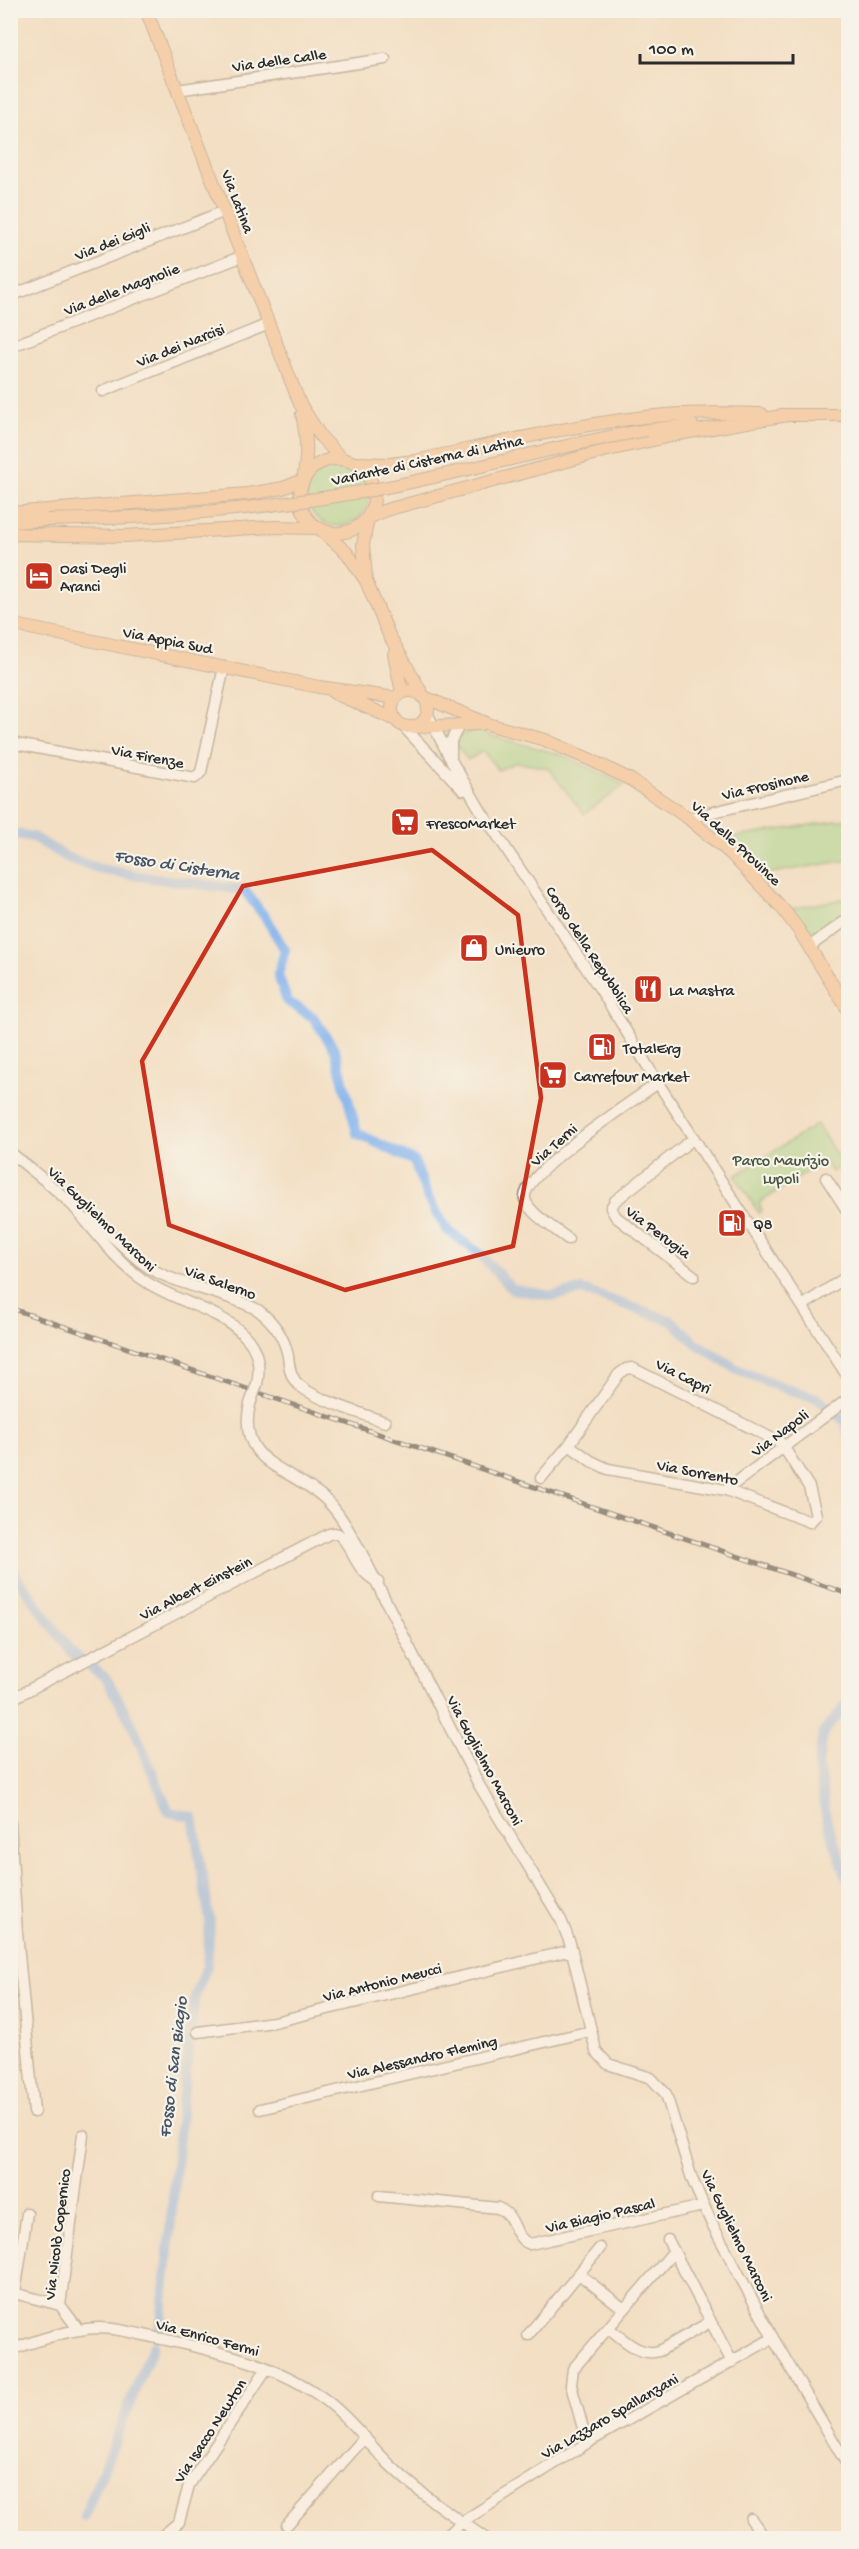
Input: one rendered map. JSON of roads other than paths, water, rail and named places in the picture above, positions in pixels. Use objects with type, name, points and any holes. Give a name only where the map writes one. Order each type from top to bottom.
[{"type":"main road","name":"Via Latina","points":[[146,10],[300,404],[321,437],[341,458],[357,463],[371,478],[375,498],[368,518],[363,551],[366,581]]},
{"type":"main road","name":"Via Latina","points":[[300,404],[308,450],[300,489],[301,507],[305,516],[347,553],[366,581],[389,635],[424,697]]},
{"type":"main road","points":[[357,463],[382,465],[407,462],[580,426],[653,416],[709,413],[787,415]]},
{"type":"main road","points":[[10,534],[135,535],[273,527],[319,528],[329,532],[351,531],[368,518],[410,502],[604,451],[787,415]]},
{"type":"main road","name":"Variante di Cisterna di Latina","points":[[10,522],[150,516],[299,502],[398,484],[538,451],[647,430],[787,415],[849,415]]},
{"type":"main road","points":[[10,513],[247,494],[283,488],[303,480],[314,466],[322,461],[341,458]]},
{"type":"main road","name":"Via Appia Sud","points":[[10,624],[319,687],[399,695]]},
{"type":"main road","name":"Via Latina","points":[[389,635],[399,695]]},
{"type":"main road","name":"Via Appia Sud","points":[[319,687],[405,724]]},
{"type":"main road","points":[[414,691],[424,697],[429,708],[426,720],[405,724],[392,708],[399,695],[414,691]]},
{"type":"main road","name":"Via delle Province","points":[[424,697],[491,725],[545,740],[591,760],[638,784],[688,818],[760,884],[790,918],[849,1010]]},
{"type":"main road","name":"Via delle Province","points":[[405,724],[491,725]]},
{"type":"street","name":"Via delle Calle","points":[[177,90],[385,59]]},
{"type":"street","name":"Via dei Gigli","points":[[10,296],[225,211]]},
{"type":"street","name":"Via delle Magnolie","points":[[10,347],[243,256]]},
{"type":"street","name":"Via dei Narcisi","points":[[103,391],[269,324]]},
{"type":"street","name":"Via Firenze","points":[[16,744],[195,778],[201,772],[224,667]]},
{"type":"street","name":"Corso della Repubblica","points":[[428,715],[451,760],[482,811],[849,1377]]},
{"type":"street","name":"Corso della Repubblica","points":[[405,724],[482,811]]},
{"type":"street","points":[[451,760],[451,741],[460,724]]},
{"type":"street","name":"Via Frosinone","points":[[688,818],[849,780]]},
{"type":"street","points":[[809,947],[849,919]]},
{"type":"street","name":"Via Terni","points":[[568,1239],[531,1209],[525,1198],[527,1190],[549,1164],[568,1148],[658,1083]]},
{"type":"street","name":"Via Perugia","points":[[694,1138],[614,1202],[611,1208],[616,1217],[694,1276]]},
{"type":"street","name":"Via Guglielmo Marconi","points":[[10,1152],[64,1198],[126,1266],[141,1279],[172,1297],[224,1320],[242,1333],[257,1358],[259,1370],[247,1426],[255,1449],[271,1464],[309,1486],[329,1503],[354,1538],[482,1790],[561,1920],[572,1950],[596,2050],[608,2064],[647,2076],[656,2082],[666,2094],[689,2171],[703,2206],[773,2338],[849,2466]]},
{"type":"street","points":[[826,1178],[849,1212]]},
{"type":"street","name":"Via Salerno","points":[[83,1218],[104,1228],[141,1262],[156,1272],[258,1310],[280,1333],[286,1348],[291,1374],[299,1386],[315,1396],[385,1422]]},
{"type":"street","points":[[802,1306],[849,1276]]},
{"type":"street","name":"Via Capri","points":[[542,1478],[569,1445],[619,1374],[632,1368],[774,1438],[785,1446]]},
{"type":"street","name":"Via Napoli","points":[[726,1490],[844,1402]]},
{"type":"street","name":"Via Sorrento","points":[[569,1445],[591,1461],[608,1469],[726,1490],[810,1522],[816,1510],[809,1487],[785,1446]]},
{"type":"street","name":"Via Albert Einstein","points":[[10,1701],[329,1534],[339,1535],[360,1569],[378,1583]]},
{"type":"street","points":[[10,1823],[14,1933],[34,2112]]},
{"type":"street","name":"Via Antonio Meucci","points":[[198,2032],[281,2021],[572,1950]]},
{"type":"street","name":"Via Alessandro Fleming","points":[[260,2109],[591,2031]]},
{"type":"street","name":"Via Nicolò Copernico","points":[[79,2330],[60,2305],[83,2135]]},
{"type":"street","name":"Via Biagio Pascal","points":[[379,2196],[498,2208],[509,2214],[520,2238],[530,2244],[703,2206]]},
{"type":"street","points":[[27,2212],[13,2292],[60,2305]]},
{"type":"street","points":[[668,2240],[732,2362]]},
{"type":"street","points":[[528,2335],[600,2248]]},
{"type":"street","points":[[586,2443],[571,2385],[574,2368],[674,2251]]},
{"type":"street","points":[[579,2274],[624,2309]]},
{"type":"street","points":[[608,2328],[641,2351],[650,2353],[660,2351],[710,2322]]},
{"type":"street","name":"Via Enrico Fermi","points":[[10,2350],[36,2340],[79,2330],[117,2329],[228,2354],[267,2368],[320,2396],[344,2416],[396,2471],[485,2538]]},
{"type":"street","name":"Via Lazzaro Spallanzani","points":[[445,2538],[462,2522],[586,2443],[773,2338]]},
{"type":"street","name":"Via Isacco Newton","points":[[160,2538],[179,2522],[189,2485],[267,2368]]},
{"type":"street","points":[[287,2525],[365,2438]]},
{"type":"street","points":[[750,2519],[765,2538]]},
{"type":"waterway","name":"Fosso di Cisterna","points":[[10,833],[33,837],[68,858],[100,869],[244,890],[265,917],[285,950],[278,975],[287,1001],[313,1017],[335,1050],[357,1133],[414,1161],[428,1198],[447,1230],[479,1253],[512,1289],[552,1296],[582,1290],[672,1321],[697,1344],[737,1369],[780,1387],[817,1398],[846,1422],[848,1434]]},
{"type":"waterway","name":"Fosso di San Biagio","points":[[10,1567],[71,1652],[80,1659]]},
{"type":"waterway","name":"Fosso di San Biagio","points":[[89,1665],[106,1678],[132,1724],[169,1812],[193,1817],[210,1922],[207,1966],[195,1996],[161,2324],[157,2336]]},
{"type":"waterway","name":"Fosso di Cisterna","points":[[848,1703],[823,1733],[818,1766],[827,1822],[848,1880]]},
{"type":"waterway","name":"Fosso di San Biagio","points":[[84,2517],[153,2346]]},
{"type":"railway","points":[[10,1308],[848,1594]]},
{"type":"place","name":"Oasi Degli Aranci","points":[[39,576]]},
{"type":"place","name":"FrescoMarket","points":[[405,822]]},
{"type":"place","name":"Unieuro","points":[[474,948]]},
{"type":"place","name":"La Mastra","points":[[648,989]]},
{"type":"place","name":"TotalErg","points":[[602,1047]]},
{"type":"place","name":"Carrefour Market","points":[[553,1075]]},
{"type":"place","name":"Q8","points":[[732,1223]]},
{"type":"park label","name":"Parco Maurizio Lupoli","points":[[781,1168]]}]
